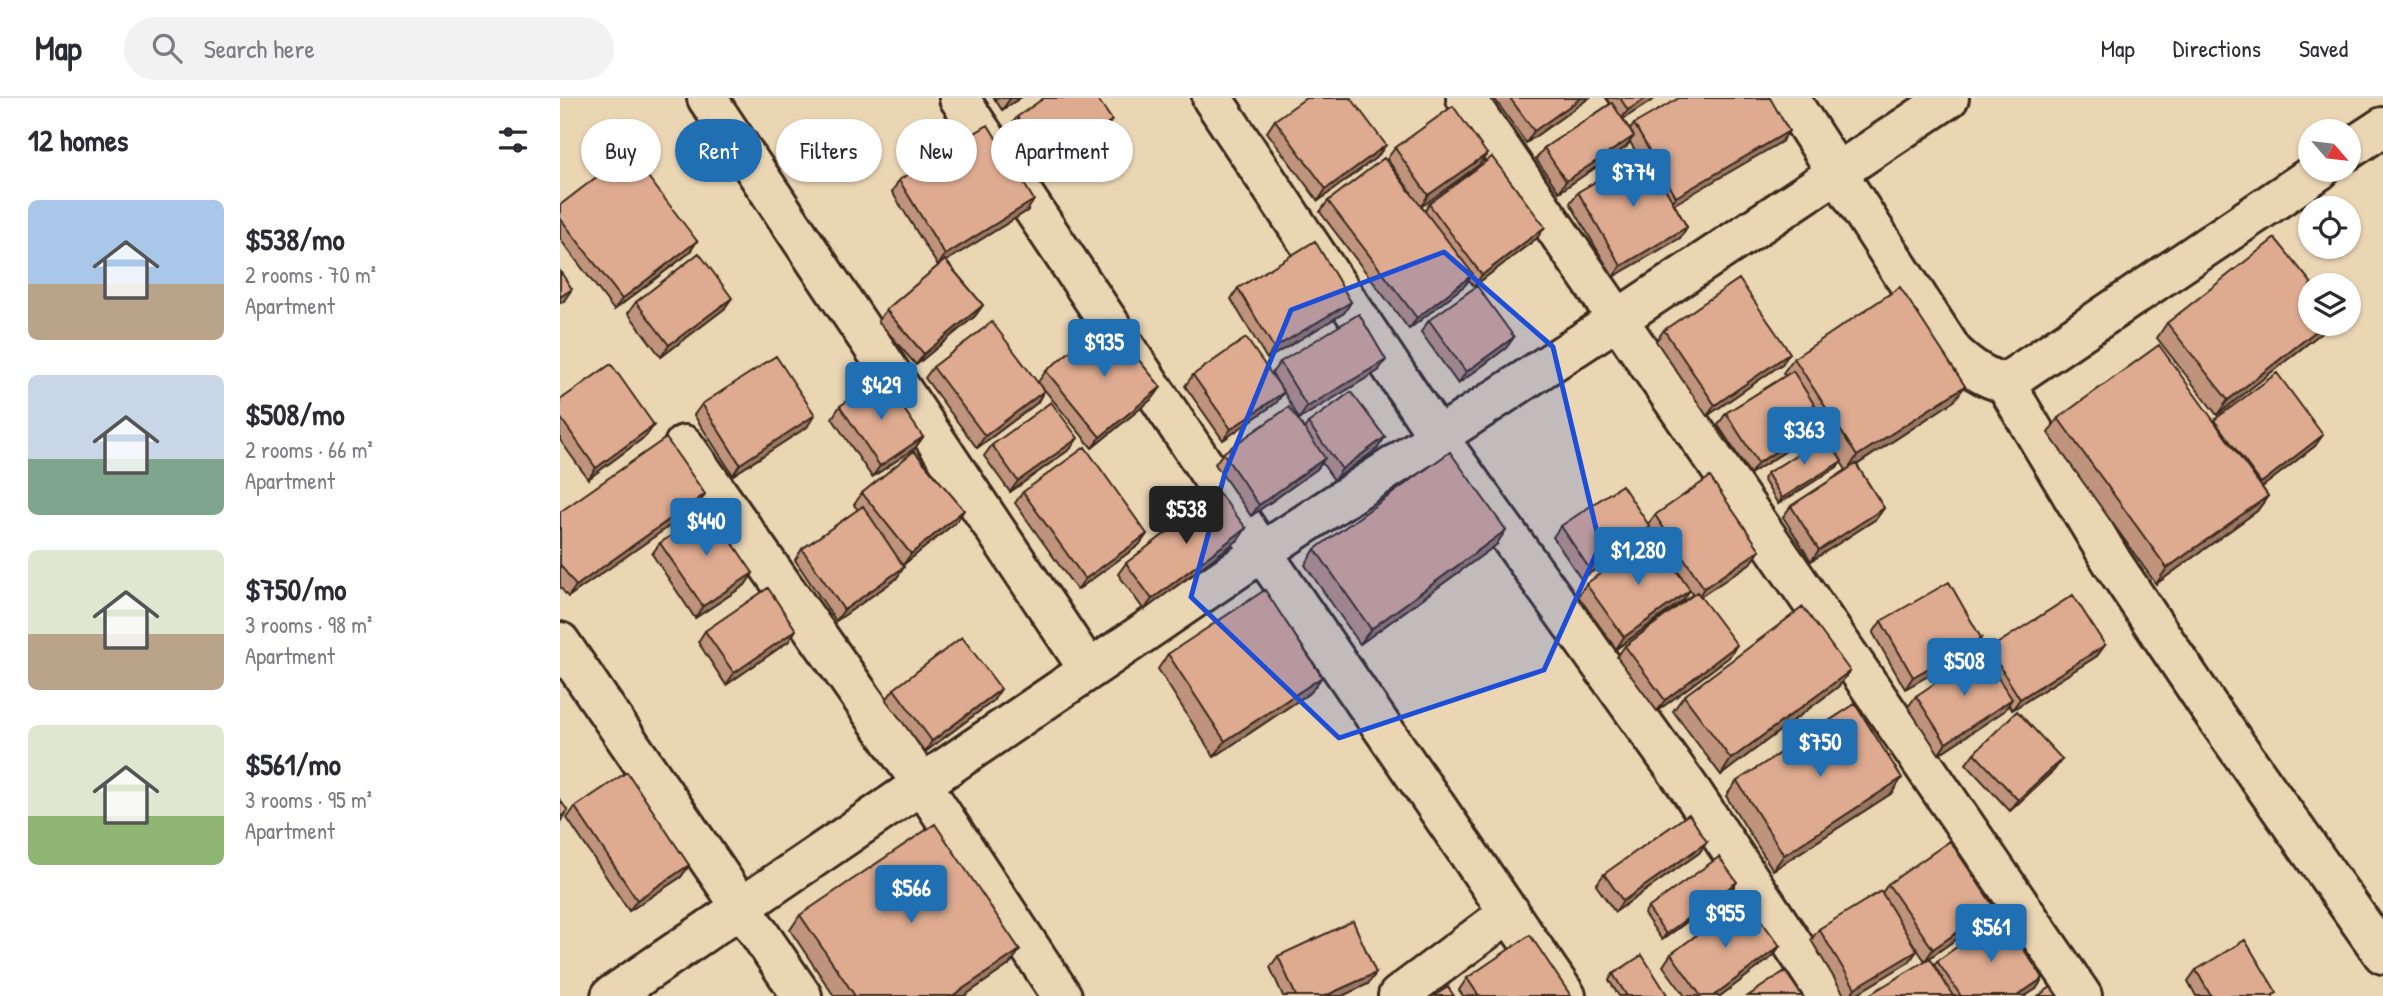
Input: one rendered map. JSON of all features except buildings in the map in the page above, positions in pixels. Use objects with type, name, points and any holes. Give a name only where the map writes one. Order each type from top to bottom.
[{"type":"street","points":[[707,98],[1089,670]]},
{"type":"street","points":[[959,98],[1262,552],[1566,996]]},
{"type":"street","points":[[1213,98],[1438,437],[1692,792],[1827,996]]},
{"type":"street","points":[[1466,98],[2082,996]]},
{"type":"street","points":[[1789,98],[1953,352],[1978,373],[2006,383],[2120,573],[2209,707],[2383,954]]},
{"type":"street","points":[[611,996],[1262,552],[1949,98]]},
{"type":"street","points":[[2361,141],[2383,127]]},
{"type":"street","points":[[2006,383],[2302,182]]},
{"type":"street","points":[[684,445],[922,784],[1062,996]]},
{"type":"street","points":[[560,642],[802,996]]},
{"type":"street","points":[[1398,996],[1510,912]]},
{"type":"highlighted area","points":[[1444,252],[1553,347],[1600,545],[1544,670],[1339,738],[1191,597],[1225,473],[1291,310]]}]
